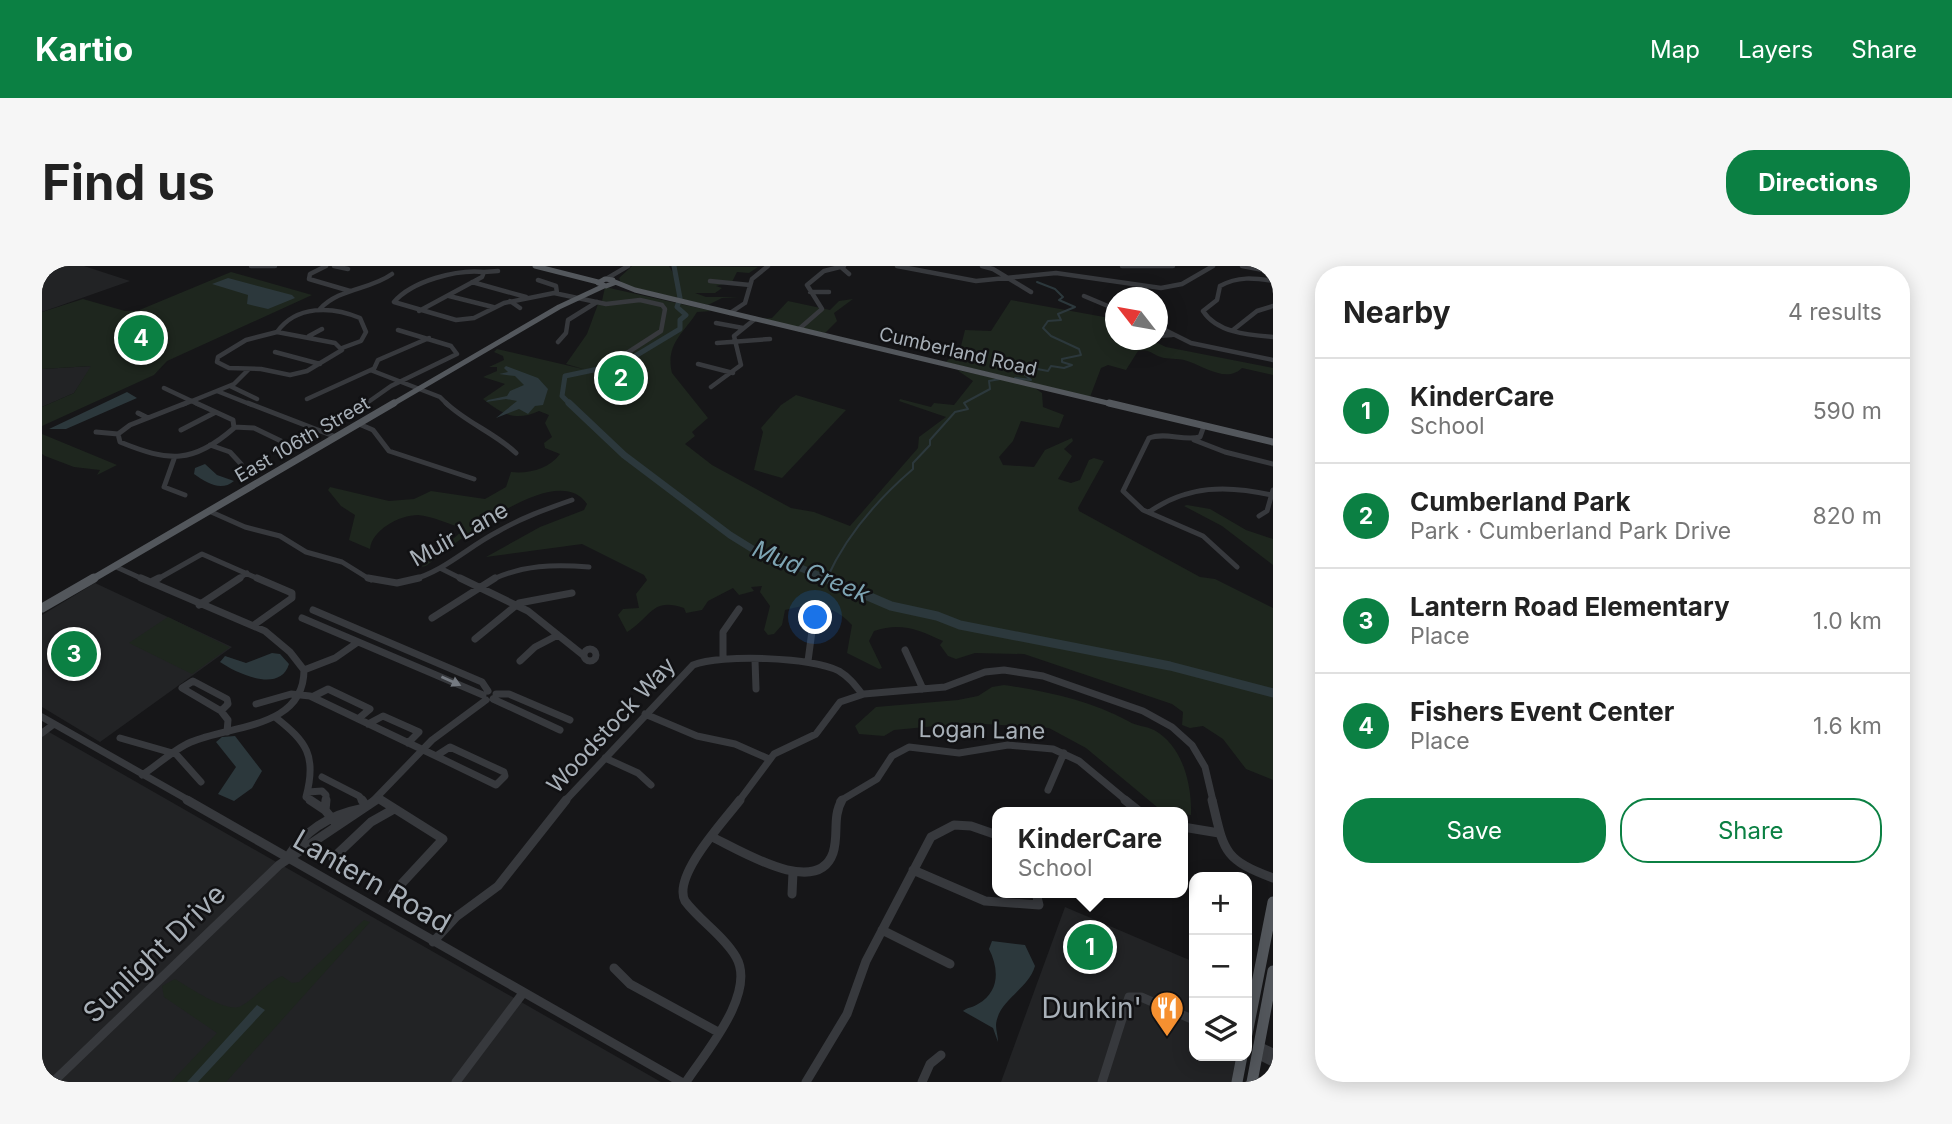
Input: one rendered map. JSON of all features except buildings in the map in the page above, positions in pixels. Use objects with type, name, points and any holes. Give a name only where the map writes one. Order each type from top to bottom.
[{"type":"main road","name":"Cumberland Road","points":[[535,266],[1273,442]]},
{"type":"main road","points":[[603,282],[614,282]]},
{"type":"main road","name":"East 106th Street","points":[[42,608],[603,282]]},
{"type":"main road","name":"Cumberland Road","points":[[614,282],[635,290]]},
{"type":"main road","points":[[1252,1009],[1273,902]]},
{"type":"main road","points":[[1252,1082],[1255,1049],[1273,971]]},
{"type":"main road","points":[[1237,1082],[1241,1061]]},
{"type":"street","points":[[251,266],[273,268]]},
{"type":"street","points":[[326,266],[312,272],[309,278],[352,292]]},
{"type":"street","points":[[334,266],[348,269]]},
{"type":"street","points":[[394,302],[398,296],[465,266],[484,272],[498,271]]},
{"type":"street","points":[[730,313],[745,303],[754,277],[768,266]]},
{"type":"street","points":[[799,329],[821,311],[821,306],[807,287],[809,283],[824,271],[843,266],[849,274]]},
{"type":"street","points":[[897,266],[976,281],[1012,279],[1045,273],[1140,286],[1175,287],[1220,266]]},
{"type":"street","points":[[982,266],[1012,279],[1031,292]]},
{"type":"street","points":[[1034,266],[1045,273]]},
{"type":"street","points":[[1122,266],[1173,266]]},
{"type":"street","points":[[1205,272],[1213,266]]},
{"type":"street","points":[[1242,266],[1271,270]]},
{"type":"street","points":[[1250,266],[1271,270]]},
{"type":"street","name":"East 106th Street","points":[[614,282],[626,267]]},
{"type":"street","name":"East 106th Street","points":[[603,282],[626,267]]},
{"type":"street","points":[[1266,280],[1271,270]]},
{"type":"street","points":[[418,311],[449,296],[484,272]]},
{"type":"street","points":[[320,309],[327,302],[371,286],[392,274]]},
{"type":"street","points":[[1273,281],[1240,278],[1225,283],[1219,288],[1217,300],[1203,310],[1208,319],[1233,330],[1273,337]]},
{"type":"street","points":[[538,280],[556,286],[559,293]]},
{"type":"street","points":[[710,281],[750,285]]},
{"type":"street","points":[[472,282],[526,298]]},
{"type":"street","points":[[810,292],[830,292]]},
{"type":"street","points":[[386,302],[464,322],[510,301],[559,293],[613,304],[645,300],[664,307],[661,331],[627,353]]},
{"type":"street","points":[[449,296],[494,307]]},
{"type":"street","points":[[1084,296],[1105,305]]},
{"type":"street","points":[[510,301],[520,308]]},
{"type":"street","points":[[558,342],[566,333],[567,320],[595,302]]},
{"type":"street","points":[[1233,330],[1248,322],[1256,312],[1273,306]]},
{"type":"street","points":[[277,331],[282,324],[320,309],[335,309],[360,318],[365,336],[357,343],[342,348],[308,336],[277,331],[253,337],[218,357],[217,362],[223,367],[290,375],[320,365],[339,354],[342,348]]},
{"type":"street","points":[[711,387],[733,373],[743,361],[734,336],[755,319]]},
{"type":"street","points":[[716,323],[743,328]]},
{"type":"street","points":[[308,336],[322,329]]},
{"type":"street","points":[[352,413],[399,382],[457,354],[454,347],[398,330]]},
{"type":"street","points":[[1168,332],[1191,343],[1273,360]]},
{"type":"street","points":[[1168,335],[1173,335]]},
{"type":"street","points":[[307,399],[328,392],[355,374],[373,369],[381,358],[429,338]]},
{"type":"street","points":[[717,343],[770,339]]},
{"type":"street","points":[[275,352],[320,365]]},
{"type":"street","points":[[698,364],[733,373]]},
{"type":"street","points":[[96,432],[118,434],[148,418],[230,386],[249,369]]},
{"type":"street","points":[[373,369],[379,375],[440,397],[461,417],[500,438],[516,453]]},
{"type":"street","points":[[230,386],[257,399]]},
{"type":"street","points":[[164,387],[233,421],[234,427]]},
{"type":"street","points":[[216,391],[336,437]]},
{"type":"street","points":[[138,413],[148,418]]},
{"type":"street","points":[[181,430],[214,413]]},
{"type":"street","points":[[359,424],[373,430],[389,452],[474,479]]},
{"type":"street","points":[[1195,439],[1202,426]]},
{"type":"street","points":[[118,434],[120,442],[164,459],[190,457],[234,427],[254,428],[281,441]]},
{"type":"street","points":[[1237,567],[1200,534],[1131,502],[1123,491],[1147,440],[1156,435],[1195,439],[1225,452],[1273,464]]},
{"type":"street","points":[[210,445],[233,454],[241,464]]},
{"type":"street","points":[[174,459],[164,484],[167,491],[185,495]]},
{"type":"street","points":[[154,485],[164,484]]},
{"type":"street","points":[[1149,512],[1166,500],[1209,486],[1272,493],[1267,511],[1259,516]]},
{"type":"street","name":"Muir Lane","points":[[209,511],[247,528],[280,536],[306,552],[342,562],[378,581],[411,581],[440,568],[502,528],[572,500]]},
{"type":"street","points":[[151,582],[202,554],[290,592],[293,596],[254,625]]},
{"type":"street","points":[[432,618],[477,584],[505,572],[540,564],[589,567]]},
{"type":"street","points":[[114,566],[199,605],[254,625],[279,642],[304,670],[304,682],[299,694],[275,717],[251,727],[200,738],[172,753],[142,775]]},
{"type":"street","points":[[440,568],[516,605],[583,655]]},
{"type":"street","points":[[199,605],[247,573]]},
{"type":"street","points":[[475,639],[516,605],[542,596],[572,593]]},
{"type":"street","points":[[723,659],[723,632],[738,609]]},
{"type":"street","points":[[313,610],[482,682],[489,696]]},
{"type":"street","points":[[302,618],[489,696],[560,730]]},
{"type":"street","points":[[808,661],[812,631]]},
{"type":"street","points":[[304,670],[335,658],[368,633]]},
{"type":"street","points":[[520,661],[535,647],[558,635]]},
{"type":"street","points":[[905,650],[923,689]]},
{"type":"street","name":"Woodstock Way","points":[[433,942],[456,917],[498,886],[566,800],[688,667],[706,660],[723,659],[808,661],[844,674],[862,694]]},
{"type":"street","points":[[755,660],[756,689]]},
{"type":"street","points":[[684,1082],[742,992],[743,974],[737,958],[690,908],[681,893],[684,876],[769,759],[785,747],[816,734],[839,702],[862,694],[945,687],[985,672],[1014,670],[1043,676],[1151,714],[1179,733],[1200,758],[1223,847],[1236,862],[1271,880]]},
{"type":"street","points":[[221,711],[228,704],[225,698],[193,681],[182,688],[181,691],[221,711],[228,720],[227,732]]},
{"type":"street","points":[[312,697],[328,689],[370,709],[358,719]]},
{"type":"street","points":[[256,704],[299,694],[312,697],[496,785],[505,775],[450,747],[436,756]]},
{"type":"street","points":[[489,696],[509,694],[570,720]]},
{"type":"street","name":"Sunlight Drive","points":[[53,1082],[287,858],[334,822],[378,798],[422,749],[489,696]]},
{"type":"street","points":[[645,714],[697,736],[736,744],[769,759]]},
{"type":"street","points":[[368,724],[383,716],[419,732],[408,743]]},
{"type":"street","points":[[275,717],[311,754],[313,770],[307,799],[325,810],[334,822]]},
{"type":"street","name":"Lantern Road","points":[[42,718],[684,1082]]},
{"type":"street","points":[[42,733],[54,724]]},
{"type":"street","points":[[120,738],[172,753],[183,759],[201,782]]},
{"type":"street","name":"Logan Lane","points":[[793,872],[813,870],[830,860],[835,848],[838,804],[844,797],[877,779],[899,750],[919,747],[963,753],[1014,745],[1064,753],[1079,761],[1134,807]]},
{"type":"street","points":[[1048,790],[1064,753]]},
{"type":"street","points":[[605,758],[638,773],[651,785]]},
{"type":"street","points":[[322,777],[359,796],[363,807]]},
{"type":"street","points":[[308,792],[323,792],[326,795],[325,810]]},
{"type":"street","points":[[378,798],[443,839],[393,893]]},
{"type":"street","points":[[333,858],[370,821],[394,809]]},
{"type":"street","points":[[808,1081],[847,1014],[866,961],[931,837],[945,826],[964,824],[992,833]]},
{"type":"street","points":[[1188,828],[1219,833]]},
{"type":"street","points":[[712,837],[793,872],[792,894]]},
{"type":"street","points":[[913,870],[985,901],[1040,905],[1038,898]]},
{"type":"street","points":[[882,930],[950,964]]},
{"type":"street","points":[[614,968],[630,984],[718,1032]]},
{"type":"street","points":[[456,1082],[523,993]]},
{"type":"street","points":[[1102,1082],[1129,997],[1141,997],[1189,1018]]},
{"type":"street","points":[[1255,1049],[1273,1053]]},
{"type":"street","points":[[1255,1049],[1273,1062]]},
{"type":"street","points":[[922,1082],[930,1064],[941,1055]]},
{"type":"shaded area","points":[[54,266],[84,266],[130,281],[42,312],[42,270]]},
{"type":"shaded area","points":[[632,266],[669,266],[673,273],[672,266],[758,267],[749,273],[737,272],[732,282],[716,286],[722,288],[715,293],[695,293],[706,297],[739,297],[722,298],[708,305],[622,285],[619,278]]},
{"type":"shaded area","points":[[231,272],[312,295],[167,361],[154,375],[42,426],[42,407],[74,393],[91,366],[42,369],[42,312],[83,299],[125,311],[137,311]]},
{"type":"shaded area","points":[[228,278],[295,298],[268,309],[247,304],[248,295],[212,284]]},
{"type":"shaded area","points":[[605,287],[712,311],[697,312],[673,346],[671,354],[672,373],[708,418],[692,432],[695,436],[685,444],[712,465],[791,508],[814,512],[850,526],[918,448],[919,437],[946,417],[899,401],[900,399],[931,407],[934,403],[954,405],[973,381],[957,370],[1032,386],[1042,393],[1043,407],[1064,415],[1059,428],[1021,421],[1013,441],[999,457],[1003,465],[1034,467],[1045,450],[1072,438],[1073,441],[1064,449],[1072,456],[1058,479],[1071,483],[1080,480],[1089,460],[1094,458],[1104,461],[1078,508],[1079,511],[1200,577],[1215,579],[1273,608],[1273,780],[1246,769],[1223,739],[1203,726],[1190,728],[1182,725],[1183,712],[1172,704],[1024,654],[975,653],[956,659],[948,656],[940,645],[943,641],[917,630],[892,627],[874,631],[869,641],[882,668],[879,669],[847,653],[852,625],[837,612],[813,606],[785,610],[782,625],[774,634],[768,635],[764,630],[770,606],[760,592],[762,586],[751,587],[754,591],[739,595],[733,588],[708,601],[702,610],[686,613],[684,608],[673,605],[658,607],[627,632],[618,615],[623,609],[639,608],[636,594],[647,580],[644,575],[582,544],[486,557],[540,527],[584,510],[587,504],[573,493],[553,491],[530,498],[481,525],[426,566],[421,567],[462,531],[462,528],[418,515],[388,525],[376,536],[370,549],[349,540],[355,515],[341,506],[328,490],[330,487],[389,501],[414,499],[431,491],[485,499],[506,487],[511,472],[538,469],[555,459],[560,454],[545,448],[544,443],[552,437],[545,423],[549,415],[539,411],[516,416],[496,409],[483,399],[505,384],[483,377],[497,371],[497,367],[489,367],[504,360],[503,356],[494,352],[497,349],[587,370],[566,364],[587,334],[598,304],[602,301]]},
{"type":"shaded area","points":[[853,299],[834,313],[837,321],[825,333],[760,319],[772,318],[788,301],[830,310],[839,301]]},
{"type":"shaded area","points":[[1011,300],[1105,317],[1105,350],[1142,350],[1138,351],[1126,370],[1108,365],[1101,368],[1090,397],[946,362],[961,346],[965,330],[991,331]]},
{"type":"shaded area","points":[[1168,347],[1273,368],[1273,375],[1242,368],[1230,374],[1223,374],[1187,361],[1157,356],[1142,350],[1168,350]]},
{"type":"shaded area","points":[[92,366],[74,393],[42,407],[42,369]]},
{"type":"shaded area","points":[[506,366],[538,378],[548,389],[543,405],[535,406],[528,414],[519,409],[496,418],[517,401],[506,399],[486,402],[507,396],[510,391],[524,385],[515,376],[499,374],[508,372],[504,368]]},
{"type":"shaded area","points":[[127,392],[137,398],[66,429],[49,429]]},
{"type":"shaded area","points":[[796,395],[846,410],[782,478],[754,470],[763,432],[761,428],[781,405]]},
{"type":"shaded area","points":[[42,434],[117,465],[97,475],[100,470],[74,467],[45,456],[42,454]]},
{"type":"shaded area","points":[[205,464],[217,475],[234,481],[219,486],[194,474],[195,468]]},
{"type":"shaded area","points":[[1184,506],[1210,509],[1246,530],[1273,539],[1273,565],[1222,526]]},
{"type":"shaded area","points":[[95,583],[232,647],[100,742],[42,707],[42,615]]},
{"type":"shaded area","points":[[168,617],[230,647],[192,674],[129,643]]},
{"type":"shaded area","points":[[272,653],[280,654],[289,664],[277,678],[246,675],[220,662],[225,656],[246,663]]},
{"type":"shaded area","points":[[1004,685],[1084,702],[1154,730],[1172,746],[1184,767],[1190,791],[1191,815],[1188,815],[1188,807],[1157,807],[1086,748],[1049,728],[968,723],[894,730],[884,736],[859,734],[855,726],[876,707],[958,700],[978,696],[992,687]]},
{"type":"shaded area","points":[[42,728],[661,1082],[42,1082]]},
{"type":"shaded area","points":[[235,736],[262,771],[252,788],[234,801],[218,794],[236,767],[216,742],[222,737]]},
{"type":"shaded area","points":[[1065,907],[1189,960],[1189,1061],[1238,1061],[1233,1082],[1001,1082]]},
{"type":"shaded area","points":[[364,920],[370,922],[226,1082],[171,1082],[217,1033],[164,997],[162,986],[175,979],[218,1003],[241,1006],[282,976],[292,983],[299,982]]},
{"type":"shaded area","points":[[992,941],[1025,945],[1035,966],[1026,982],[998,1016],[998,1042],[993,1028],[963,1011],[985,999],[994,986],[995,964],[989,949]]},
{"type":"shaded area","points":[[257,1005],[265,1010],[198,1082],[187,1082]]},
{"type":"waterway","name":"Mud Creek","points":[[569,403],[562,396],[565,376],[622,364],[680,329],[680,320],[686,315],[677,307],[680,298],[674,266]]},
{"type":"waterway","points":[[1015,378],[1031,380],[1023,373],[1033,373],[1032,368],[1048,371],[1051,366],[1064,368],[1072,365],[1062,362],[1062,359],[1081,355],[1079,349],[1051,336],[1043,328],[1048,321],[1061,320],[1058,314],[1075,307],[1059,300],[1063,297],[1055,289],[1037,282]]},
{"type":"waterway","points":[[827,578],[853,533],[887,493],[913,469],[913,463],[930,445],[930,440],[955,412],[968,409],[964,403],[990,389],[989,381],[1000,379]]},
{"type":"waterway","name":"Mud Creek","points":[[569,403],[624,455],[730,535],[772,561],[786,562],[830,580]]},
{"type":"waterway","name":"Mud Creek","points":[[826,578],[891,606],[937,616],[960,625],[1170,666],[1273,693]]},
{"type":"place","name":"Fishers Event Center","points":[[141,338]]},
{"type":"place","name":"Cumberland Park","points":[[621,378]]},
{"type":"place","name":"Lantern Road Elementary","points":[[74,654]]},
{"type":"place","name":"KinderCare","points":[[1090,947]]},
{"type":"place","name":"Dunkin'","points":[[1167,1038]]}]
